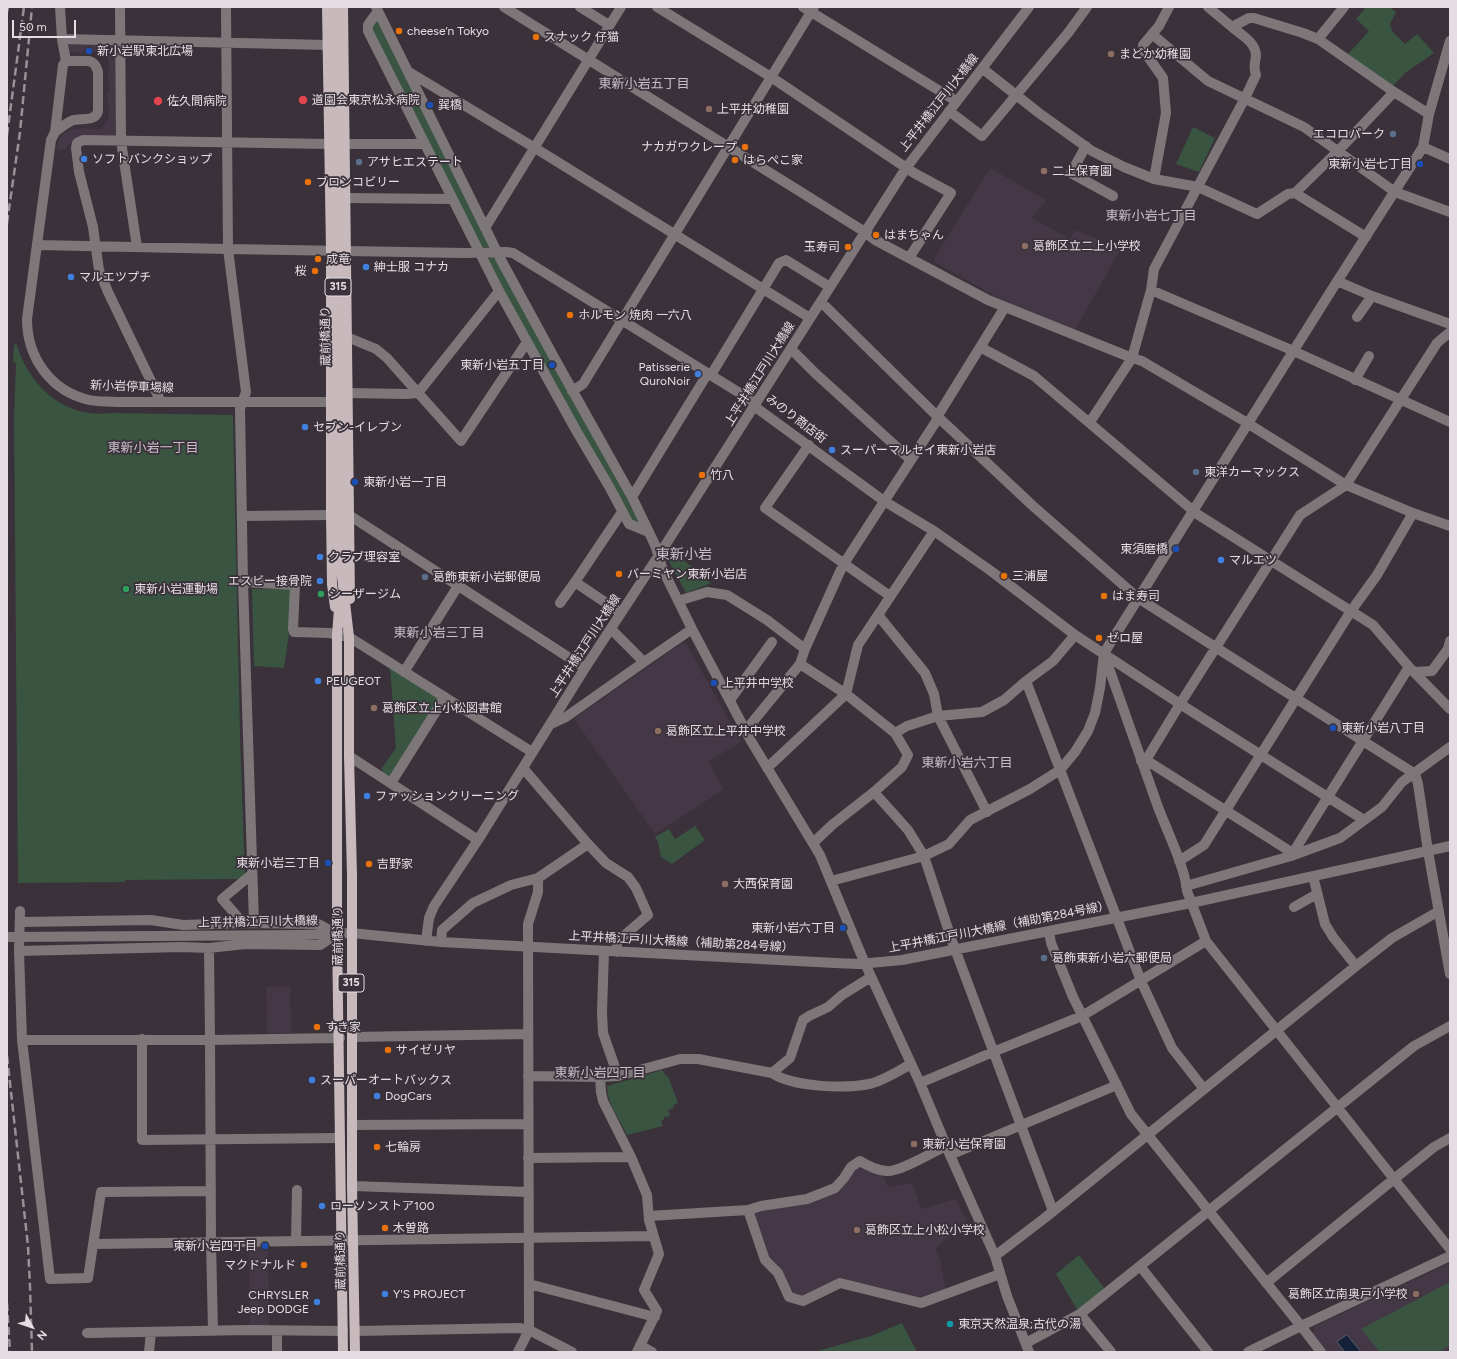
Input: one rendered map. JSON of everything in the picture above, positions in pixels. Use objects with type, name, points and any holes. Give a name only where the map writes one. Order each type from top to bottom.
[{"type":"main road","points":[[327,7],[331,251],[330,425],[332,584],[337,635]]},
{"type":"main road","name":"蔵前橋通り","points":[[335,7],[341,568],[337,635],[337,934],[340,1038],[343,1352]]},
{"type":"main road","points":[[343,7],[350,584],[349,637]]},
{"type":"main road","points":[[330,425],[334,421],[340,420],[345,423],[348,428]]},
{"type":"main road","name":"蔵前橋通り","points":[[341,568],[349,637],[349,756],[352,875],[352,1186],[355,1352]]},
{"type":"street","points":[[55,132],[72,121],[94,118],[97,114],[98,72],[96,66],[92,62],[66,62],[62,39],[60,7]]},
{"type":"street","points":[[120,7],[121,141],[137,248]]},
{"type":"street","points":[[226,7],[228,249],[246,392],[240,409],[243,582],[254,923]]},
{"type":"street","points":[[504,7],[865,232],[875,240],[988,300],[1142,361],[1346,484],[1413,513],[1450,526]]},
{"type":"street","points":[[580,7],[609,25]]},
{"type":"street","points":[[484,228],[621,7]]},
{"type":"street","points":[[656,7],[771,78],[906,168],[951,193],[909,258]]},
{"type":"street","name":"上平井橋江戸川大橋線","points":[[7,937],[302,935],[351,933],[426,941],[428,918],[434,906],[478,840],[585,668],[612,630],[906,168],[956,101],[983,69],[1030,7]]},
{"type":"street","points":[[949,112],[982,136],[1068,33],[1087,7]]},
{"type":"street","points":[[1154,179],[1166,113],[1163,78],[1144,51],[1143,45],[1159,26],[1169,7]]},
{"type":"street","points":[[1090,422],[1132,358],[1151,290],[1154,269],[1256,75],[1254,70],[1256,54],[1251,42],[1208,7]]},
{"type":"street","points":[[1318,39],[1344,7]]},
{"type":"street","points":[[377,9],[484,228],[572,392],[632,497],[650,532],[663,570],[692,629],[767,768],[813,843],[995,1256],[1007,1296],[1027,1347],[1080,1314],[1414,1046],[1450,1026]]},
{"type":"street","points":[[377,9],[368,25],[368,31],[500,291],[629,524],[650,532]]},
{"type":"street","points":[[572,392],[583,384],[771,78],[810,9],[956,101]]},
{"type":"street","points":[[1232,27],[1249,18],[1254,18],[1318,39],[1394,92],[1429,114]]},
{"type":"street","points":[[1152,34],[1208,81],[1304,127],[1395,192],[1450,212]]},
{"type":"street","points":[[62,39],[328,44]]},
{"type":"street","points":[[831,881],[924,856],[949,844],[970,820],[1030,789],[1060,770],[1075,752],[1088,731],[1095,713],[1100,688],[1104,653],[1337,281],[1423,147],[1429,114],[1450,42]]},
{"type":"street","name":"新小岩停車場線","points":[[66,62],[63,65],[55,132],[51,140],[27,325],[32,348],[44,372],[65,390],[91,400],[161,402],[330,402],[348,398],[418,392]]},
{"type":"street","points":[[983,69],[1092,151],[1124,167],[1154,179],[1198,187],[1257,214],[1288,194],[1295,193],[1338,151],[1394,92]]},
{"type":"street","points":[[409,72],[810,318]]},
{"type":"street","points":[[58,109],[72,121]]},
{"type":"street","points":[[161,402],[108,292],[99,270],[93,227],[79,172],[76,148],[77,143],[83,140],[226,144],[329,144]]},
{"type":"street","points":[[344,144],[425,144]]},
{"type":"street","points":[[1086,146],[1071,173],[1113,196]]},
{"type":"street","points":[[1423,147],[1450,159]]},
{"type":"street","points":[[1295,193],[1366,237]]},
{"type":"street","points":[[345,198],[452,199]]},
{"type":"street","name":"みのり商店街","points":[[37,246],[513,253],[751,400],[758,409],[884,501],[934,531],[991,571],[1075,635],[1180,704],[1364,820]]},
{"type":"street","points":[[632,497],[779,263],[786,260],[830,288]]},
{"type":"street","points":[[1337,281],[1372,296],[1450,324]]},
{"type":"street","points":[[1151,290],[1293,351],[1450,422]]},
{"type":"street","points":[[418,392],[500,291]]},
{"type":"street","points":[[1357,317],[1372,296]]},
{"type":"street","points":[[821,302],[938,418],[1033,506],[1138,598],[1415,774],[1418,784],[1428,851],[1450,974]]},
{"type":"street","points":[[746,730],[800,664],[843,565],[938,418],[980,346],[1005,307]]},
{"type":"street","points":[[1144,761],[1270,560],[1300,515],[1346,484],[1437,343],[1450,332]]},
{"type":"street","points":[[347,337],[381,352],[461,441],[527,342]]},
{"type":"street","points":[[980,346],[1034,376],[1193,510],[1373,625],[1412,670],[1450,709]]},
{"type":"street","points":[[791,349],[815,373],[911,460]]},
{"type":"street","points":[[1355,380],[1369,356]]},
{"type":"street","points":[[809,445],[765,508],[843,565],[890,596]]},
{"type":"street","points":[[560,603],[622,512]]},
{"type":"street","points":[[1179,861],[1204,845],[1351,611],[1377,575],[1413,513]]},
{"type":"street","points":[[242,516],[331,515]]},
{"type":"street","points":[[349,516],[585,668]]},
{"type":"street","points":[[767,768],[846,694],[858,645],[934,531]]},
{"type":"street","points":[[243,582],[295,585],[294,632],[349,637],[532,752]]},
{"type":"street","points":[[575,582],[622,613]]},
{"type":"street","points":[[404,672],[458,586]]},
{"type":"street","points":[[678,601],[707,592],[727,595],[767,620],[805,650]]},
{"type":"street","points":[[878,614],[925,673],[934,694],[938,716],[987,812]]},
{"type":"street","points":[[551,724],[566,717],[692,629]]},
{"type":"street","points":[[612,630],[644,662]]},
{"type":"street","points":[[895,733],[907,726],[938,716],[982,712],[1004,700],[1053,661],[1075,635]]},
{"type":"street","points":[[1412,670],[1432,671],[1448,649],[1450,641]]},
{"type":"street","points":[[730,700],[772,642]]},
{"type":"street","points":[[1104,653],[1144,761],[1206,941],[1450,1249]]},
{"type":"street","points":[[800,664],[846,694],[895,733],[908,754],[902,766],[874,792],[832,825],[813,843]]},
{"type":"street","points":[[1291,856],[1363,740],[1412,670]]},
{"type":"street","points":[[1026,681],[1141,980],[1172,1048],[1204,1089]]},
{"type":"street","points":[[391,784],[445,697]]},
{"type":"street","points":[[1186,886],[1291,856],[1340,838],[1382,807],[1402,782],[1450,747]]},
{"type":"street","points":[[349,756],[478,840]]},
{"type":"street","points":[[1144,761],[1226,810],[1288,850],[1291,856]]},
{"type":"street","points":[[523,768],[588,844],[606,862],[628,877],[636,888],[648,915],[617,942],[617,952]]},
{"type":"street","points":[[874,792],[908,830],[924,856],[993,1052],[1053,1211]]},
{"type":"street","points":[[441,942],[442,930],[473,903],[511,885],[538,878],[588,844]]},
{"type":"street","name":"上平井橋江戸川大橋線（補助第284号線）","points":[[426,941],[835,963],[865,963],[902,960],[1192,903],[1450,846]]},
{"type":"street","points":[[243,923],[222,899],[252,874]]},
{"type":"street","points":[[1313,876],[1325,924],[1333,937],[1356,966]]},
{"type":"street","points":[[518,1352],[529,1330],[527,946],[528,924],[538,892],[538,878]]},
{"type":"street","points":[[1294,907],[1317,894]]},
{"type":"street","points":[[20,911],[19,951],[22,1040],[50,1278],[88,1278],[101,1192],[211,1190]]},
{"type":"street","points":[[995,1256],[1392,938],[1439,911]]},
{"type":"street","points":[[19,951],[182,947],[209,948],[245,944],[320,945],[337,934],[318,924],[243,923],[183,925],[151,920],[20,922]]},
{"type":"street","points":[[182,947],[183,925]]},
{"type":"street","points":[[1048,931],[1051,943],[1073,997],[1131,1114],[1321,1352]]},
{"type":"street","points":[[920,1083],[1082,1016],[1206,941]]},
{"type":"street","points":[[209,948],[213,1331]]},
{"type":"street","points":[[604,951],[602,1012],[603,1033],[618,1076]]},
{"type":"street","points":[[772,1073],[790,1058],[803,1020],[828,1007],[842,995],[871,977]]},
{"type":"street","points":[[352,1037],[528,1034]]},
{"type":"street","points":[[22,1040],[340,1038]]},
{"type":"street","points":[[142,1039],[142,1140],[340,1138]]},
{"type":"street","points":[[528,1076],[618,1076],[680,1059],[698,1059],[772,1073],[778,1077],[800,1083],[819,1086],[842,1086],[868,1084],[878,1081],[911,1064]]},
{"type":"street","points":[[600,1077],[600,1092],[603,1101],[631,1157],[647,1195],[653,1236],[659,1254],[644,1290],[657,1311],[638,1348],[652,1352]]},
{"type":"street","points":[[649,1216],[748,1210],[761,1206],[807,1199],[835,1188],[851,1167],[860,1161],[876,1170],[888,1172],[1021,1125],[1117,1085]]},
{"type":"street","points":[[352,1126],[528,1124]]},
{"type":"street","points":[[1266,1283],[1434,1147],[1450,1138]]},
{"type":"street","points":[[528,1158],[631,1157]]},
{"type":"street","points":[[352,1186],[528,1192]]},
{"type":"street","points":[[296,1241],[297,1190]]},
{"type":"street","points":[[748,1210],[765,1260],[778,1273],[789,1298],[803,1301],[840,1283],[921,1303],[1000,1274]]},
{"type":"street","points":[[94,1244],[653,1236]]},
{"type":"street","points":[[1248,1352],[1450,1256]]},
{"type":"street","points":[[1140,1266],[1208,1352]]},
{"type":"street","points":[[529,1284],[655,1317]]},
{"type":"street","points":[[1080,1314],[1111,1352]]},
{"type":"street","points":[[355,1331],[519,1328],[529,1330],[572,1352]]},
{"type":"street","points":[[277,1330],[277,1352]]},
{"type":"street","points":[[87,1333],[277,1330],[343,1331]]},
{"type":"street","points":[[149,1352],[151,1332]]},
{"type":"shaded area","points":[[71,43],[115,44],[117,46],[118,134],[115,137],[78,137],[66,147],[65,150],[57,149],[58,141],[63,134],[70,130],[83,128],[101,129],[108,119],[109,111],[107,95],[110,88],[108,74],[109,61],[105,55],[99,52],[69,52],[69,45]]},
{"type":"shaded area","name":"葛飾区立二上小学校","points":[[990,168],[1046,200],[1032,218],[1070,239],[1074,230],[1098,239],[1119,252],[1075,330],[1000,299],[935,262],[934,259]]},
{"type":"shaded area","name":"葛飾区立上平井中学校","points":[[682,643],[687,645],[741,742],[709,761],[723,790],[655,834],[574,719]]},
{"type":"shaded area","points":[[290,986],[291,1033],[267,1033],[266,987]]},
{"type":"shaded area","name":"葛飾区立上小松小学校","points":[[861,1165],[883,1176],[888,1187],[909,1183],[913,1185],[921,1209],[956,1199],[967,1221],[935,1249],[940,1259],[946,1291],[922,1300],[840,1280],[804,1298],[791,1295],[769,1259],[752,1215],[755,1211],[811,1203],[836,1191],[853,1170]]},
{"type":"shaded area","points":[[249,1245],[268,1245],[269,1326],[250,1327]]},
{"type":"shaded area","name":"葛飾区立南奥戸小学校","points":[[1450,1263],[1450,1352],[1327,1352],[1313,1334],[1315,1326]]},
{"type":"green space","points":[[1366,7],[1390,7],[1396,12],[1390,24],[1392,31],[1405,44],[1417,34],[1434,53],[1405,73],[1392,87],[1348,54],[1369,31],[1356,19]]},
{"type":"green space","points":[[379,18],[490,247],[481,248],[372,29],[375,22]]},
{"type":"green space","points":[[1193,127],[1215,138],[1199,172],[1176,164]]},
{"type":"green space","points":[[490,257],[493,257],[496,260],[622,489],[640,525],[630,520],[487,260]]},
{"type":"green space","name":"東新小岩運動場","points":[[16,343],[22,358],[39,385],[50,396],[63,405],[77,410],[93,413],[233,415],[240,735],[245,876],[240,879],[18,883],[14,419],[16,363],[13,362],[14,346]]},
{"type":"green space","points":[[669,548],[711,583],[686,593],[665,554]]},
{"type":"green space","points":[[252,589],[291,589],[290,627],[284,668],[254,666]]},
{"type":"green space","points":[[390,667],[444,697],[393,776],[387,777],[383,774],[382,768],[396,748]]},
{"type":"green space","points":[[695,826],[705,840],[672,864],[661,857],[658,842],[655,837],[669,829],[675,839]]},
{"type":"green space","points":[[662,1070],[667,1077],[668,1076],[678,1103],[673,1105],[674,1108],[668,1110],[670,1116],[664,1117],[661,1121],[663,1126],[627,1135],[611,1105],[607,1086]]},
{"type":"green space","points":[[1079,1255],[1105,1289],[1078,1311],[1056,1274]]},
{"type":"green space","points":[[1450,1282],[1450,1345],[1439,1352],[1380,1352],[1361,1329]]},
{"type":"green space","points":[[902,1323],[917,1352],[814,1352],[871,1336]]},
{"type":"water","points":[[1347,1335],[1361,1352],[1345,1352],[1337,1342]]},
{"type":"railway","points":[[7,12],[8,7]]},
{"type":"railway","points":[[7,135],[24,7]]},
{"type":"railway","points":[[7,223],[20,132],[32,7]]},
{"type":"railway","points":[[7,1056],[28,1246],[32,1352]]},
{"type":"railway","points":[[7,1303],[10,1352]]},
{"type":"place","name":"cheese’n Tokyo","points":[[399,31]]},
{"type":"place","name":"スナック 仔猫","points":[[536,37]]},
{"type":"place","name":"新小岩駅東北広場","points":[[89,51]]},
{"type":"place","name":"まどか幼稚園","points":[[1111,54]]},
{"type":"place","name":"道園会東京松永病院","points":[[303,100]]},
{"type":"place","name":"佐久間病院","points":[[158,101]]},
{"type":"place","name":"巽橋","points":[[430,105]]},
{"type":"place","name":"上平井幼稚園","points":[[709,109]]},
{"type":"place","name":"エコロパーク","points":[[1393,134]]},
{"type":"place","name":"ナカガワクレープ","points":[[745,147]]},
{"type":"place","name":"ソフトバンクショップ","points":[[84,159]]},
{"type":"place","name":"はらぺこ家","points":[[735,160]]},
{"type":"place","name":"アサヒエステート","points":[[359,162]]},
{"type":"place","name":"東新小岩七丁目","points":[[1420,164]]},
{"type":"place","name":"二上保育園","points":[[1044,171]]},
{"type":"place","name":"ブロンコビリー","points":[[308,182]]},
{"type":"place","name":"はまちゃん","points":[[876,235]]},
{"type":"place","name":"葛飾区立二上小学校","points":[[1025,246]]},
{"type":"place","name":"玉寿司","points":[[848,247]]},
{"type":"place","name":"成竜","points":[[318,259]]},
{"type":"place","name":"紳士服 コナカ","points":[[366,267]]},
{"type":"place","name":"桜","points":[[315,271]]},
{"type":"place","name":"マルエツプチ","points":[[71,277]]},
{"type":"place","name":"ホルモン 焼肉 一六八","points":[[570,315]]},
{"type":"place","name":"東新小岩五丁目","points":[[552,365]]},
{"type":"place","name":"Patisserie QuroNoir","points":[[698,374]]},
{"type":"place","name":"セブン-イレブン","points":[[305,427]]},
{"type":"place","name":"スーパーマルセイ東新小岩店","points":[[832,450]]},
{"type":"place","name":"東洋カーマックス","points":[[1196,472]]},
{"type":"place","name":"竹八","points":[[702,475]]},
{"type":"place","name":"東新小岩一丁目","points":[[355,482]]},
{"type":"place","name":"東須磨橋","points":[[1176,549]]},
{"type":"place","name":"クラブ理容室","points":[[320,557]]},
{"type":"place","name":"マルエツ","points":[[1221,560]]},
{"type":"place","name":"バーミヤン東新小岩店","points":[[619,574]]},
{"type":"place","name":"三浦屋","points":[[1004,576]]},
{"type":"place","name":"葛飾東新小岩郵便局","points":[[425,577]]},
{"type":"place","name":"エスビー接骨院","points":[[320,581]]},
{"type":"place","name":"東新小岩運動場","points":[[126,589]]},
{"type":"place","name":"シーザージム","points":[[321,594]]},
{"type":"place","name":"はま寿司","points":[[1104,596]]},
{"type":"place","name":"ゼロ屋","points":[[1099,638]]},
{"type":"place","name":"PEUGEOT","points":[[318,681]]},
{"type":"place","name":"上平井中学校","points":[[714,683]]},
{"type":"place","name":"葛飾区立上小松図書館","points":[[374,708]]},
{"type":"place","name":"東新小岩八丁目","points":[[1333,728]]},
{"type":"place","name":"葛飾区立上平井中学校","points":[[658,731]]},
{"type":"place","name":"ファッションクリーニング","points":[[367,796]]},
{"type":"place","name":"東新小岩三丁目","points":[[328,863]]},
{"type":"place","name":"吉野家","points":[[369,864]]},
{"type":"place","name":"大西保育園","points":[[725,884]]},
{"type":"place","name":"東新小岩六丁目","points":[[843,928]]},
{"type":"place","name":"葛飾東新小岩六郵便局","points":[[1044,958]]},
{"type":"place","name":"すき家","points":[[317,1027]]},
{"type":"place","name":"サイゼリヤ","points":[[388,1050]]},
{"type":"place","name":"スーパーオートバックス","points":[[312,1080]]},
{"type":"place","name":"DogCars","points":[[377,1096]]},
{"type":"place","name":"東新小岩保育園","points":[[914,1144]]},
{"type":"place","name":"七輪房","points":[[377,1147]]},
{"type":"place","name":"ローソンストア100","points":[[322,1206]]},
{"type":"place","name":"木曽路","points":[[385,1228]]},
{"type":"place","name":"葛飾区立上小松小学校","points":[[857,1230]]},
{"type":"place","name":"東新小岩四丁目","points":[[265,1246]]},
{"type":"place","name":"マクドナルド","points":[[304,1265]]},
{"type":"place","name":"Y'S PROJECT","points":[[385,1294]]},
{"type":"place","name":"葛飾区立南奥戸小学校","points":[[1416,1294]]},
{"type":"place","name":"CHRYSLER Jeep DODGE","points":[[317,1302]]},
{"type":"place","name":"東京天然温泉;古代の湯","points":[[950,1324]]},
{"type":"district","name":"東新小岩五丁目","points":[[644,84]]},
{"type":"district","name":"東新小岩七丁目","points":[[1151,216]]},
{"type":"district","name":"東新小岩一丁目","points":[[153,448]]},
{"type":"district","name":"東新小岩","points":[[684,555]]},
{"type":"district","name":"東新小岩三丁目","points":[[439,633]]},
{"type":"district","name":"東新小岩六丁目","points":[[967,763]]},
{"type":"district","name":"東新小岩四丁目","points":[[600,1073]]}]
